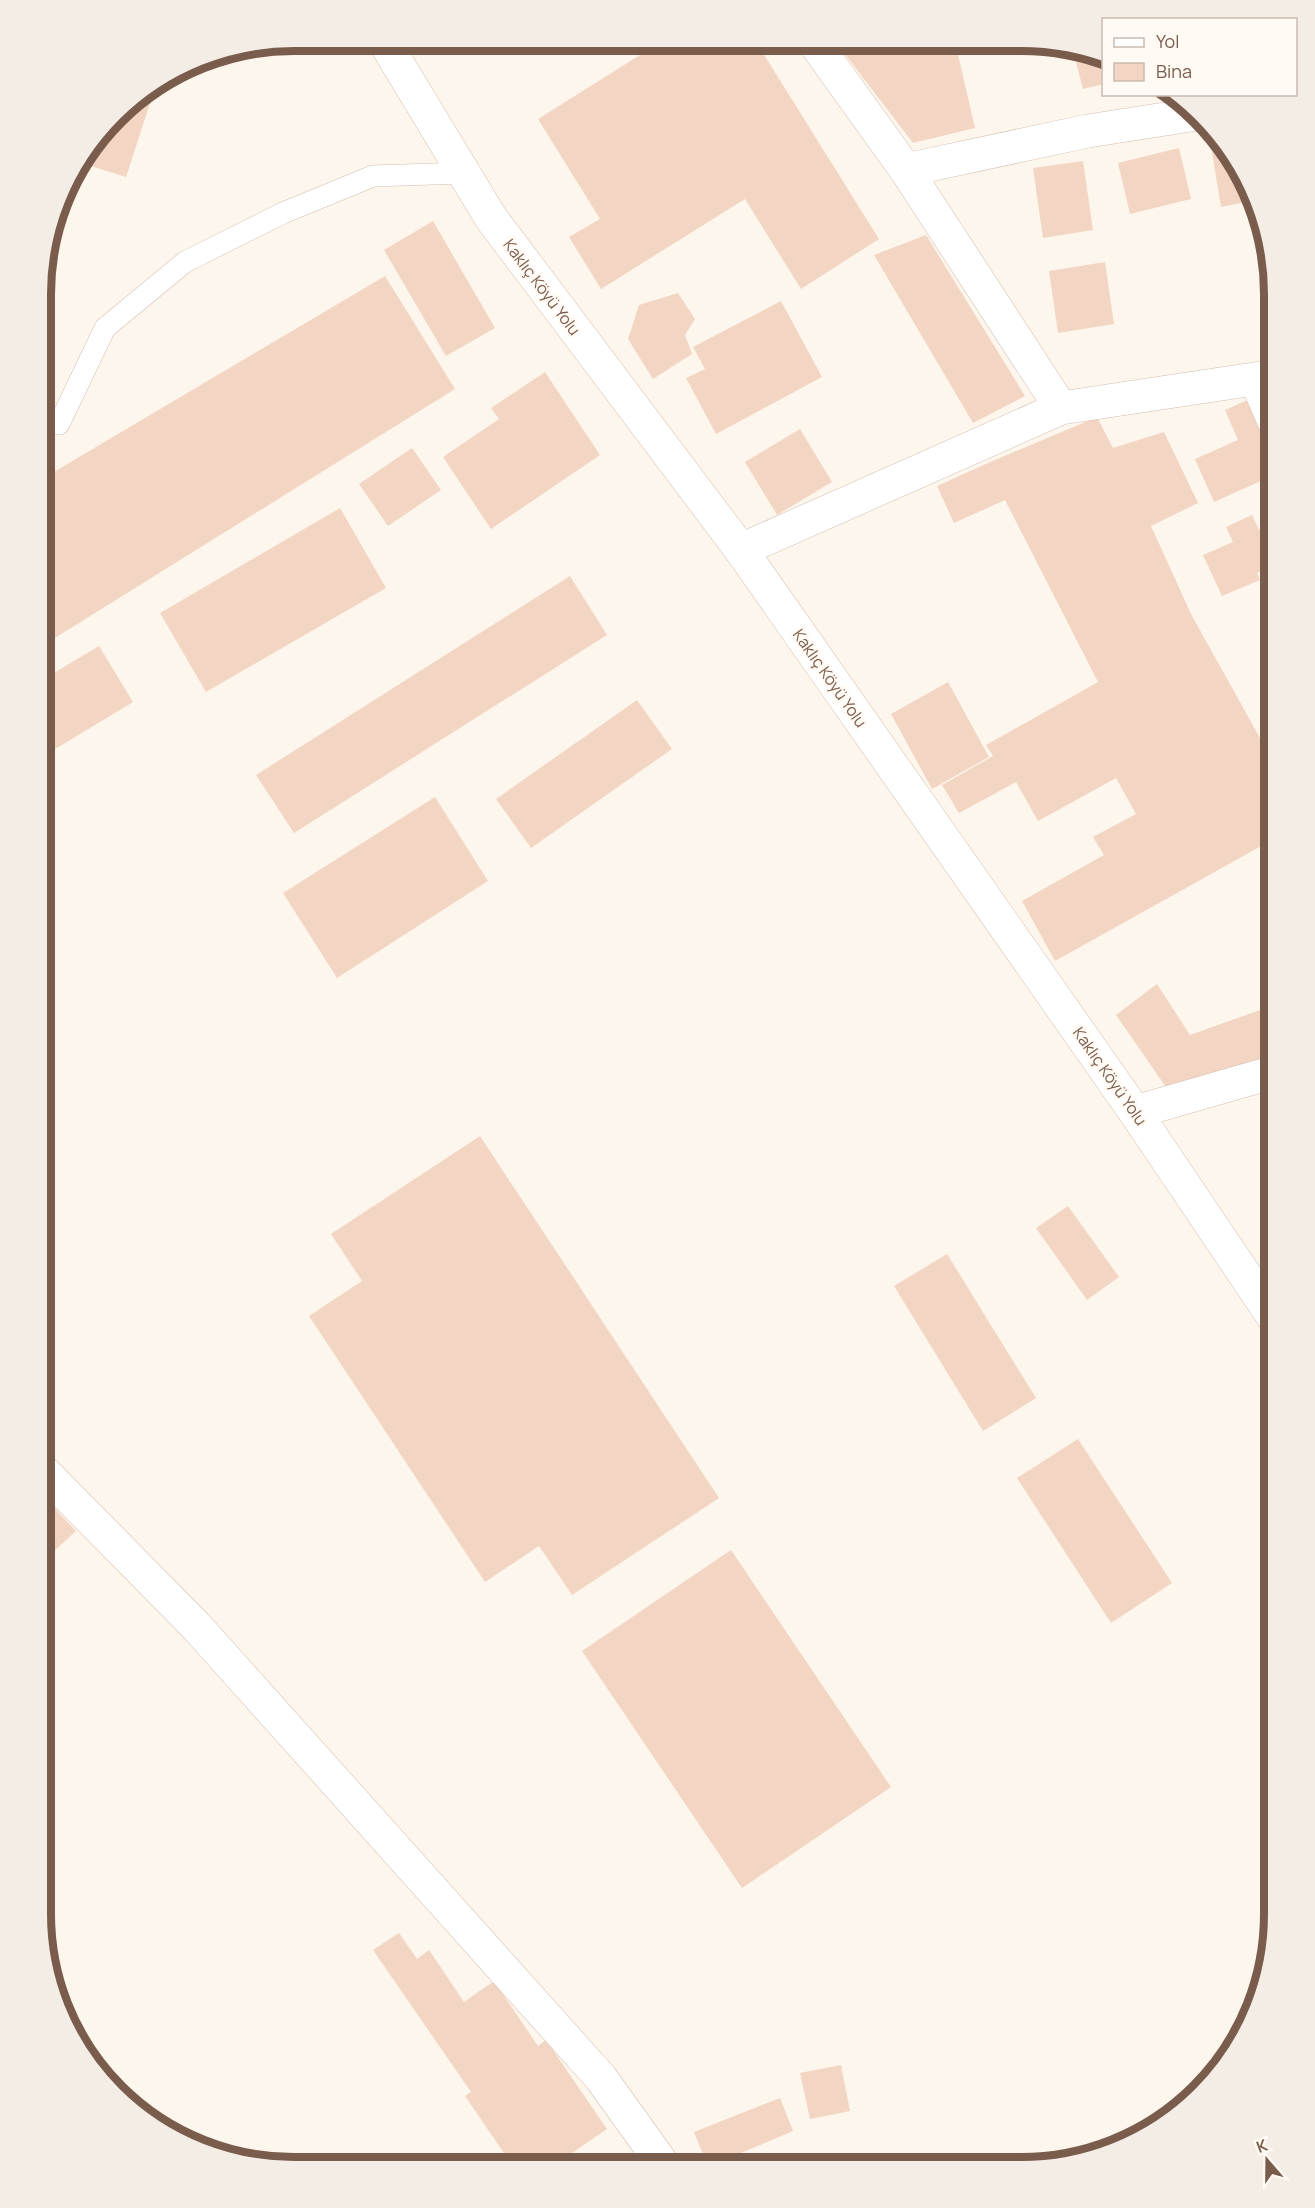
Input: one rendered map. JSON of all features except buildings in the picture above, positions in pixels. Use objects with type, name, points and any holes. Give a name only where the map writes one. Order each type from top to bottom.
[{"type":"street","name":"Kaklıç Köyü Yolu","points":[[390,51],[491,219],[741,550],[1135,1112],[1264,1303]]},
{"type":"street","points":[[820,51],[906,170],[1061,408]]},
{"type":"street","points":[[906,170],[1088,131],[1186,116]]},
{"type":"street","points":[[741,550],[1061,408],[1264,378]]},
{"type":"street","points":[[1135,1112],[1264,1075]]},
{"type":"street","points":[[51,1479],[196,1626],[601,2078],[658,2157]]},
{"type":"lane","points":[[59,424],[105,328],[185,262],[283,213],[373,176],[463,172]]}]
